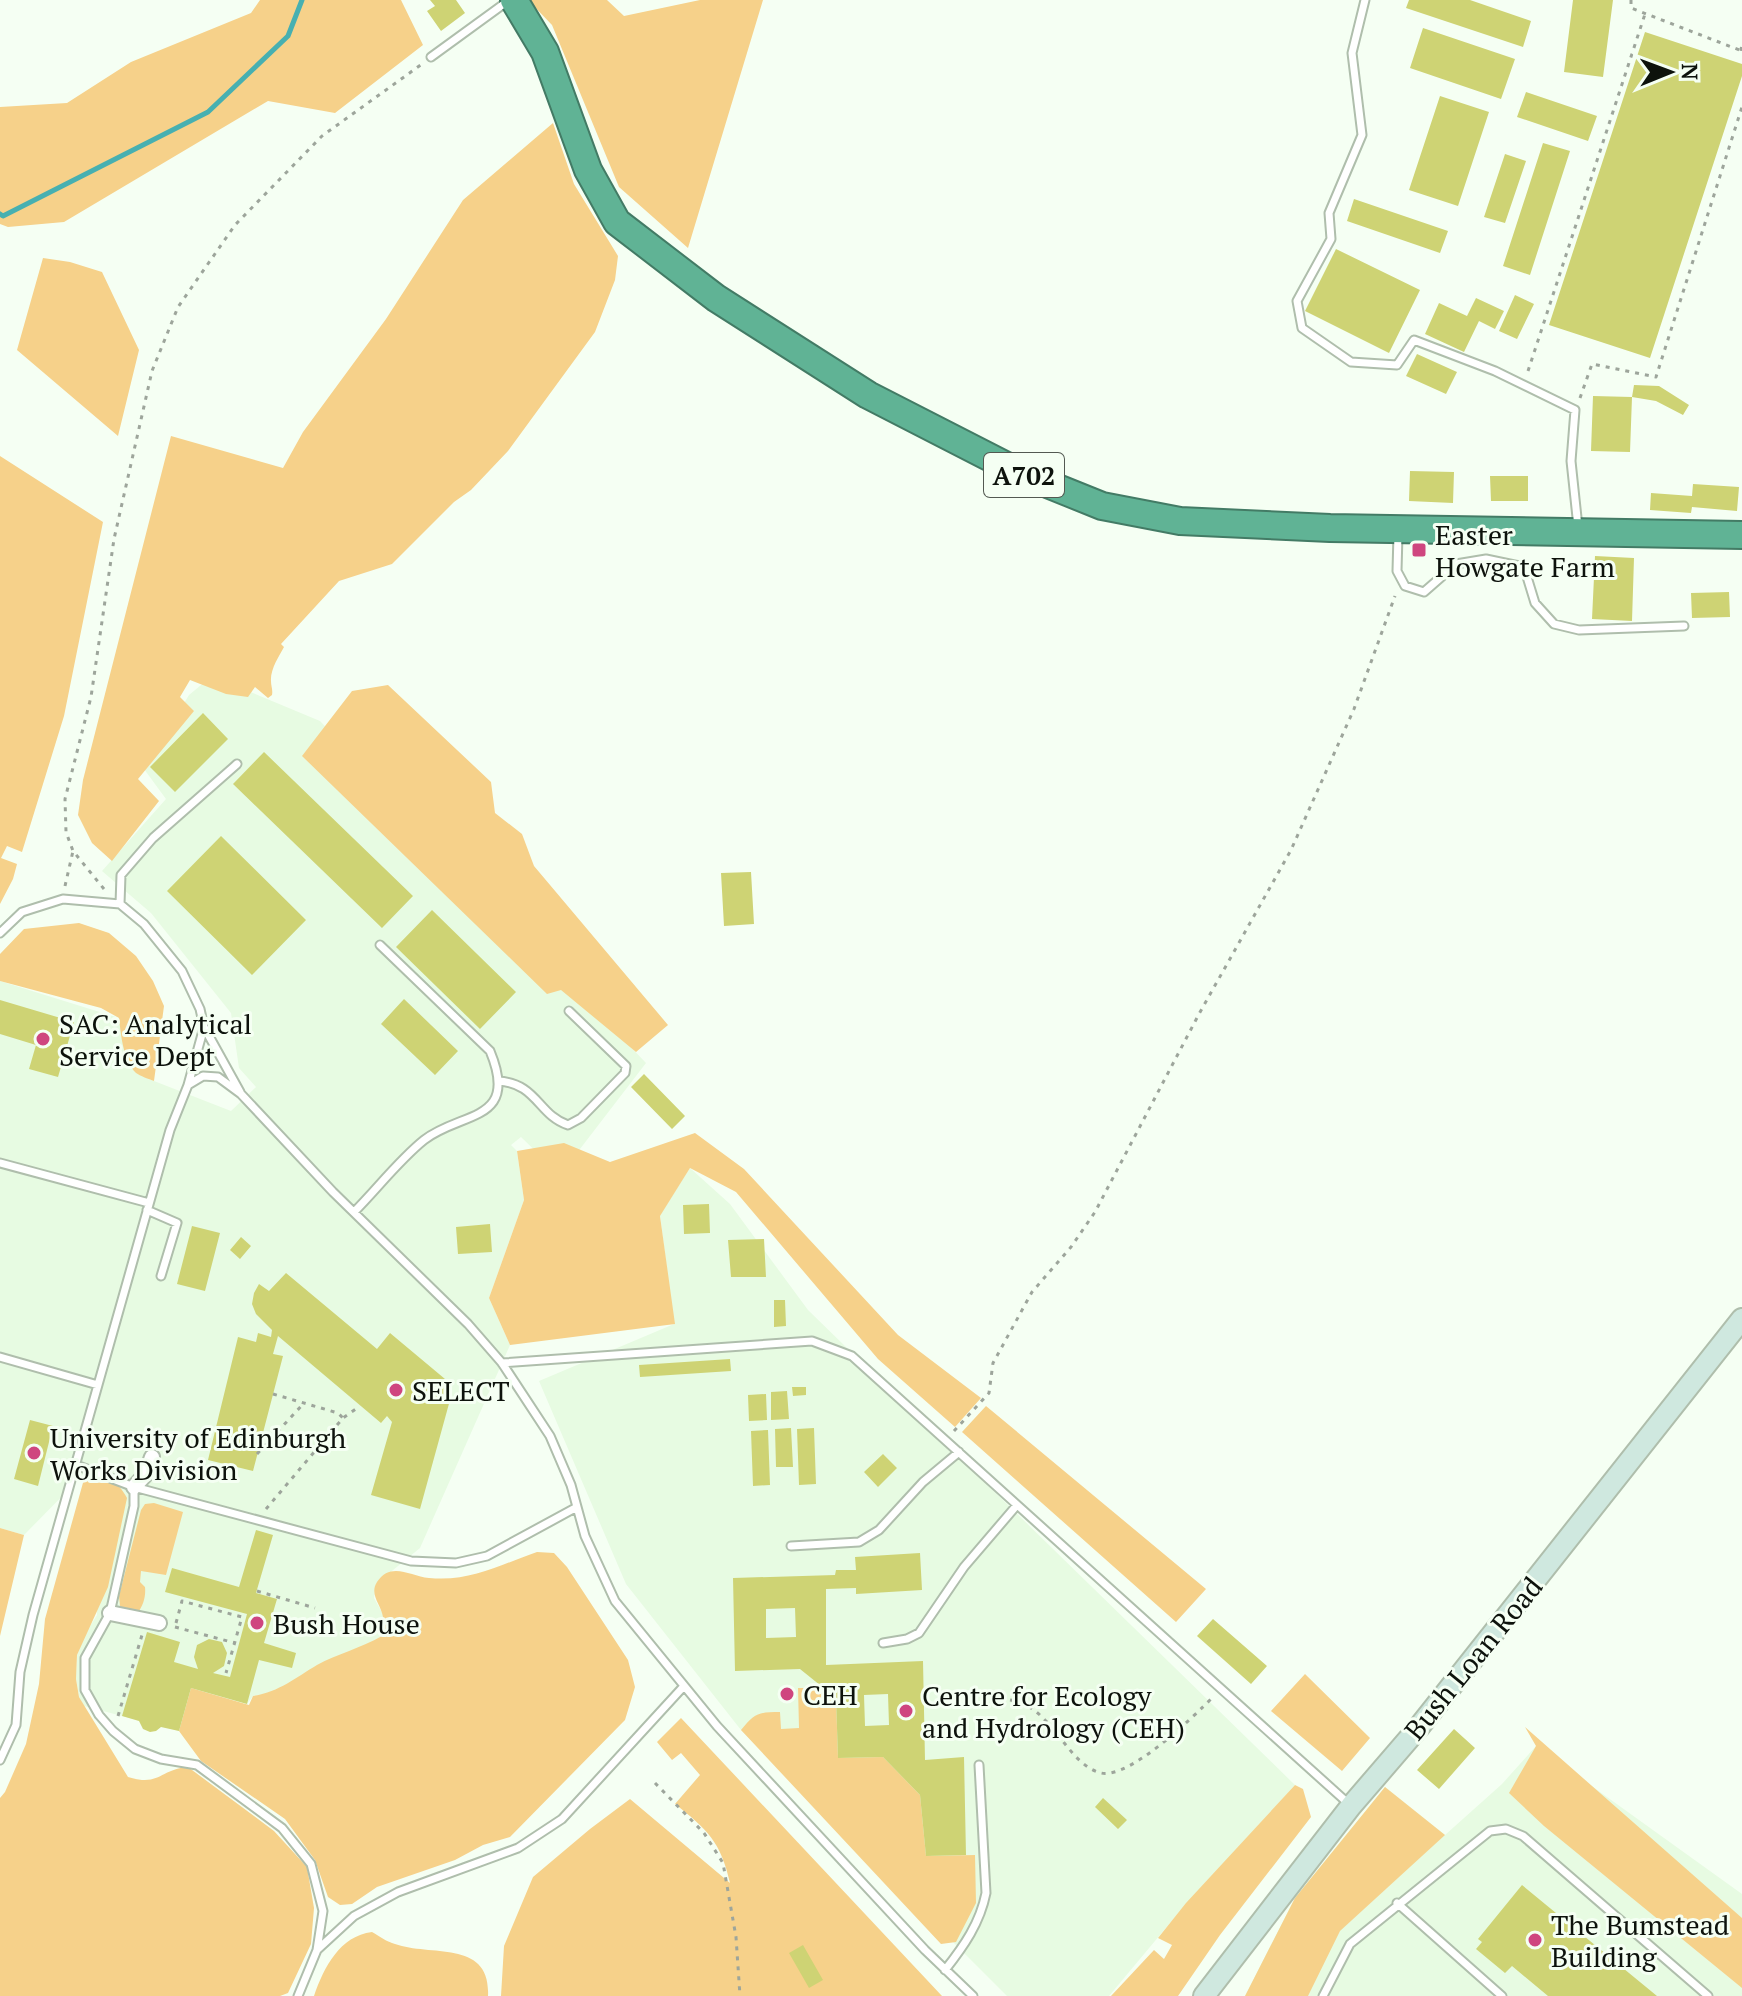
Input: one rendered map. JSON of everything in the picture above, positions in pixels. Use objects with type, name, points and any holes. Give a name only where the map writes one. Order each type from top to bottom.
[{"type":"highway","name":"A702","points":[[512,0],[545,52],[588,170],[617,222],[716,298],[868,395],[1020,473],[1102,506],[1180,521],[1399,530],[1742,535]]},
{"type":"street","name":"Bush Loan Road","points":[[1204,1996],[1351,1806],[1419,1727],[1742,1319]]},
{"type":"street","points":[[134,1487],[146,1474],[152,1457]]},
{"type":"street","points":[[110,1613],[153,1622]]},
{"type":"lane","points":[[431,57],[512,0]]},
{"type":"lane","points":[[1365,0],[1352,53],[1362,135],[1329,213],[1331,239],[1297,301],[1302,328],[1351,362],[1397,365],[1414,340],[1575,410],[1571,461],[1579,533]]},
{"type":"lane","points":[[1399,530],[1397,571],[1405,586],[1424,592],[1456,564],[1486,559],[1524,567],[1535,603],[1554,624],[1579,630],[1684,626]]},
{"type":"lane","points":[[120,904],[121,875],[153,838],[237,764]]},
{"type":"lane","points":[[0,933],[22,912],[63,899],[120,904],[144,924],[182,971],[200,1009],[204,1027],[241,1094]]},
{"type":"lane","points":[[354,1212],[426,1138],[487,1110],[497,1092],[498,1069],[490,1051],[380,945]]},
{"type":"lane","points":[[498,1081],[522,1086],[560,1122],[568,1125],[581,1118],[625,1073],[626,1066],[569,1011]]},
{"type":"lane","points":[[0,1760],[16,1725],[20,1672],[98,1385],[170,1130],[188,1085],[204,1027]]},
{"type":"lane","points":[[188,1085],[203,1076],[218,1077],[241,1094],[354,1212],[468,1324],[502,1363],[550,1436],[571,1485],[585,1536],[615,1601],[728,1737],[945,1970],[973,1996]]},
{"type":"lane","points":[[0,1163],[148,1207],[177,1223],[161,1276]]},
{"type":"lane","points":[[502,1363],[812,1341],[852,1356],[1351,1806]]},
{"type":"lane","points":[[0,1357],[98,1385]]},
{"type":"lane","points":[[791,1546],[859,1542],[879,1530],[923,1482],[959,1452]]},
{"type":"lane","points":[[76,1465],[134,1487],[411,1561],[456,1563],[487,1556],[577,1507]]},
{"type":"lane","points":[[134,1487],[134,1506],[110,1613],[85,1658],[85,1690],[99,1715],[135,1749],[161,1759],[197,1765],[282,1828],[311,1864],[323,1911],[317,1950],[298,1996]]},
{"type":"lane","points":[[883,1643],[907,1639],[919,1633],[964,1567],[1017,1505]]},
{"type":"lane","points":[[317,1950],[354,1916],[398,1892],[518,1848],[562,1819],[684,1686]]},
{"type":"lane","points":[[618,1755],[626,1763]]},
{"type":"lane","points":[[945,1970],[969,1938],[982,1912],[986,1893],[979,1765]]},
{"type":"lane","points":[[1323,1996],[1350,1944],[1490,1831],[1506,1829],[1523,1836],[1708,1996]]},
{"type":"lane","points":[[1397,1903],[1502,1996]]},
{"type":"path","points":[[1631,0],[1631,8],[1742,51],[1742,42]]},
{"type":"path","points":[[1523,385],[1645,14]]},
{"type":"path","points":[[120,904],[73,851],[66,832],[65,799],[91,697],[114,539],[152,371],[178,307],[235,225],[322,136],[431,57]]},
{"type":"path","points":[[1575,410],[1592,364],[1656,377],[1742,107]]},
{"type":"path","points":[[946,1440],[989,1393],[993,1363],[1032,1292],[1071,1247],[1095,1212],[1199,1014],[1291,850],[1354,709],[1401,579]]},
{"type":"path","points":[[63,899],[73,851]]},
{"type":"path","points":[[273,1394],[338,1413],[343,1418]]},
{"type":"path","points":[[257,1454],[304,1403]]},
{"type":"path","points":[[262,1521],[267,1508],[343,1418],[360,1406]]},
{"type":"path","points":[[257,1591],[315,1608]]},
{"type":"path","points":[[175,1627],[182,1601],[242,1617],[226,1673]]},
{"type":"path","points":[[113,1731],[153,1622],[235,1643]]},
{"type":"path","points":[[1010,1700],[1024,1702],[1087,1766],[1102,1773],[1118,1772],[1173,1736],[1221,1689]]},
{"type":"path","points":[[655,1783],[704,1833],[723,1863],[736,1937],[740,1996]]},
{"type":"shaded area","points":[[260,0],[401,0],[423,45],[335,113],[268,101],[64,222],[8,227],[0,224],[0,107],[67,103],[131,62],[251,13]]},
{"type":"shaded area","points":[[528,0],[607,0],[624,16],[700,0],[763,0],[688,248],[619,187],[552,25]]},
{"type":"shaded area","points":[[553,123],[574,184],[618,256],[615,280],[595,332],[508,451],[471,490],[454,502],[392,564],[339,581],[281,644],[284,647],[271,677],[272,695],[268,698],[255,687],[248,697],[226,694],[190,680],[180,697],[194,711],[138,779],[159,801],[112,861],[92,843],[78,815],[83,780],[171,436],[283,468],[303,432],[386,319],[463,200]]},
{"type":"shaded area","points":[[43,258],[102,272],[139,350],[118,436],[17,350]]},
{"type":"shaded area","points":[[0,456],[103,522],[64,716],[22,852],[7,846],[1,858],[17,864],[0,904]]},
{"type":"shaded area","points":[[212,676],[320,721],[646,1063],[560,1175],[521,1137],[511,1145],[517,1151],[524,1200],[489,1298],[510,1345],[420,1548],[376,1584],[374,1598],[383,1614],[383,1636],[268,1694],[253,1696],[247,1704],[191,1688],[179,1731],[84,1706],[79,1697],[77,1655],[97,1615],[86,1472],[24,1535],[0,1528],[0,981],[119,1018],[137,1073],[154,1081],[231,1111],[256,1087],[239,1068],[231,1013],[151,913],[102,871],[166,799],[144,769],[189,695]]},
{"type":"shaded area","points":[[388,685],[491,782],[495,813],[522,834],[534,866],[668,1025],[636,1052],[561,990],[547,994],[302,756],[352,691]]},
{"type":"shaded area","points":[[79,923],[109,933],[136,956],[153,981],[164,1006],[154,1081],[138,1074],[128,1061],[119,1018],[101,1008],[0,981],[0,954],[24,929]]},
{"type":"shaded area","points":[[695,1133],[744,1169],[898,1335],[981,1398],[955,1427],[878,1359],[736,1192],[690,1168],[660,1216],[675,1324],[510,1345],[489,1298],[524,1200],[517,1151],[564,1143],[610,1162]]},
{"type":"shaded area","points":[[690,1168],[730,1204],[808,1310],[1295,1785],[1180,1911],[1109,1996],[1007,1996],[741,1730],[626,1584],[539,1381],[674,1324],[660,1215]]},
{"type":"shaded area","points":[[986,1406],[1206,1589],[1176,1622],[962,1432]]},
{"type":"shaded area","points":[[86,1472],[115,1483],[127,1498],[108,1587],[77,1655],[79,1697],[128,1777],[154,1779],[188,1767],[274,1831],[307,1867],[314,1908],[311,1944],[288,1993],[280,1996],[0,1996],[0,1798],[26,1744],[39,1684],[45,1619]]},
{"type":"shaded area","points":[[154,1503],[183,1512],[166,1575],[141,1571],[144,1598],[137,1614],[132,1614],[120,1606],[119,1596],[141,1510],[145,1504]]},
{"type":"shaded area","points":[[0,1528],[24,1535],[0,1636]]},
{"type":"shaded area","points":[[537,1552],[554,1553],[567,1567],[628,1660],[635,1687],[625,1720],[510,1837],[377,1887],[352,1904],[340,1905],[328,1897],[315,1860],[285,1819],[201,1761],[179,1731],[191,1688],[249,1705],[253,1696],[279,1688],[325,1661],[382,1636],[383,1617],[374,1591],[377,1582],[388,1572],[401,1571],[444,1579],[484,1571]]},
{"type":"shaded area","points":[[1305,1674],[1370,1738],[1342,1771],[1271,1711]]},
{"type":"shaded area","points":[[798,1688],[824,1688],[836,1698],[838,1758],[883,1757],[920,1795],[926,1856],[975,1855],[976,1903],[956,1942],[941,1944],[741,1730],[758,1715],[773,1712],[780,1712],[781,1729],[799,1728]]},
{"type":"shaded area","points":[[681,1718],[942,1996],[501,1996],[504,1946],[533,1877],[630,1799],[730,1883],[722,1857],[711,1838],[675,1804],[700,1775],[681,1753],[672,1760],[657,1742]]},
{"type":"shaded area","points":[[1525,1727],[1742,1918],[1742,1988],[1544,1826],[1509,1793],[1536,1746]]},
{"type":"shaded area","points":[[1536,1746],[1742,1894],[1742,1996],[1245,1996],[1295,1898],[1385,1787],[1445,1835],[1502,1784]]},
{"type":"shaded area","points":[[1295,1785],[1303,1789],[1311,1817],[1220,1935],[1178,1996],[1111,1996],[1154,1950],[1164,1959],[1172,1945],[1158,1938],[1186,1903]]},
{"type":"shaded area","points":[[1385,1787],[1445,1835],[1340,1931],[1308,1996],[1245,1996],[1295,1898]]},
{"type":"shaded area","points":[[372,1932],[409,1948],[469,1958],[480,1966],[486,1978],[488,1996],[314,1996],[328,1964],[342,1946]]},
{"type":"building","points":[[430,0],[456,0],[465,13],[441,31],[427,11],[435,6]]},
{"type":"building","points":[[1409,0],[1470,0],[1531,21],[1523,47],[1406,8]]},
{"type":"building","points":[[1573,0],[1613,0],[1603,77],[1564,72]]},
{"type":"building","points":[[1423,28],[1515,59],[1501,99],[1410,68]]},
{"type":"building","points":[[1645,32],[1742,64],[1742,76],[1650,358],[1549,325]]},
{"type":"building","points":[[1526,92],[1597,116],[1588,141],[1517,117]]},
{"type":"building","points":[[1440,96],[1489,112],[1458,206],[1409,190]]},
{"type":"building","points":[[1543,143],[1570,151],[1530,275],[1503,266]]},
{"type":"building","points":[[1505,154],[1526,161],[1505,223],[1484,217]]},
{"type":"building","points":[[1354,199],[1448,231],[1440,253],[1347,221]]},
{"type":"building","points":[[1336,249],[1420,290],[1389,353],[1305,311]]},
{"type":"building","points":[[1515,295],[1534,304],[1517,339],[1499,331]]},
{"type":"building","points":[[1476,298],[1504,311],[1495,329],[1479,321],[1464,352],[1425,334],[1439,303],[1467,316]]},
{"type":"building","points":[[1417,354],[1457,372],[1446,394],[1406,376]]},
{"type":"building","points":[[1634,385],[1659,386],[1689,405],[1683,415],[1656,401],[1632,397]]},
{"type":"building","points":[[1593,396],[1632,397],[1630,452],[1591,451]]},
{"type":"building","points":[[1410,471],[1454,472],[1453,503],[1409,501]]},
{"type":"building","points":[[1490,476],[1528,476],[1528,501],[1491,501]]},
{"type":"building","points":[[1693,484],[1739,487],[1737,511],[1692,507],[1691,513],[1650,510],[1651,493],[1692,496]]},
{"type":"building","points":[[1595,556],[1634,558],[1632,621],[1592,619]]},
{"type":"building","points":[[1729,592],[1730,617],[1692,618],[1691,593]]},
{"type":"building","points":[[203,713],[228,739],[175,792],[150,767]]},
{"type":"building","points":[[264,752],[413,896],[382,928],[233,784]]},
{"type":"building","points":[[221,836],[306,920],[252,975],[167,891]]},
{"type":"building","points":[[751,872],[754,924],[724,926],[721,873]]},
{"type":"building","points":[[432,910],[516,992],[480,1029],[396,947]]},
{"type":"building","points":[[404,999],[458,1051],[435,1075],[381,1024]]},
{"type":"building","name":"SAC: Analytical Service Dept","points":[[0,1000],[74,1022],[58,1077],[29,1069],[36,1045],[0,1034]]},
{"type":"building","points":[[644,1074],[685,1116],[672,1129],[631,1087]]},
{"type":"building","points":[[709,1204],[710,1233],[684,1234],[683,1205]]},
{"type":"building","points":[[490,1224],[492,1252],[458,1254],[456,1227]]},
{"type":"building","points":[[192,1226],[220,1233],[205,1291],[177,1284]]},
{"type":"building","points":[[241,1237],[251,1246],[240,1259],[230,1250]]},
{"type":"building","points":[[764,1239],[766,1277],[731,1277],[728,1240]]},
{"type":"building","name":"SELECT","points":[[286,1273],[377,1349],[390,1333],[445,1379],[450,1389],[450,1400],[420,1509],[371,1495],[392,1422],[387,1416],[381,1423],[278,1336],[273,1354],[283,1356],[253,1471],[208,1460],[238,1337],[256,1342],[258,1333],[271,1337],[272,1330],[256,1314],[252,1304],[254,1293],[259,1284],[269,1291]]},
{"type":"building","points":[[774,1300],[785,1300],[786,1326],[774,1327]]},
{"type":"building","points":[[730,1359],[731,1371],[640,1377],[639,1365]]},
{"type":"building","points":[[792,1387],[806,1387],[806,1395],[793,1396]]},
{"type":"building","points":[[787,1391],[789,1419],[771,1420],[771,1392]]},
{"type":"building","points":[[766,1394],[767,1420],[749,1421],[748,1395]]},
{"type":"building","name":"University of Edinburgh Works Division","points":[[30,1420],[53,1426],[38,1486],[14,1479]]},
{"type":"building","points":[[791,1428],[793,1467],[776,1467],[775,1429]]},
{"type":"building","points":[[814,1428],[816,1484],[799,1485],[797,1429]]},
{"type":"building","points":[[768,1430],[770,1485],[753,1486],[751,1431]]},
{"type":"building","points":[[883,1454],[897,1468],[878,1487],[864,1472]]},
{"type":"building","name":"Bush House","points":[[256,1530],[273,1535],[256,1593],[277,1599],[264,1643],[296,1653],[292,1668],[259,1660],[247,1704],[191,1688],[179,1731],[161,1727],[150,1732],[143,1729],[139,1721],[122,1716],[147,1632],[180,1642],[174,1662],[198,1669],[194,1657],[197,1645],[209,1639],[222,1642],[227,1653],[224,1666],[213,1673],[230,1677],[247,1614],[165,1592],[172,1568],[239,1587]]},
{"type":"building","name":"Centre for Ecology and Hydrology (CEH)","points":[[920,1553],[922,1590],[856,1594],[856,1588],[826,1589],[826,1665],[923,1661],[925,1760],[964,1757],[966,1855],[926,1856],[920,1795],[883,1757],[838,1758],[836,1698],[800,1669],[735,1671],[733,1578],[835,1575],[836,1570],[856,1570],[855,1557]],"holes":[[[795,1608],[796,1637],[766,1638],[766,1609]],[[888,1694],[889,1725],[865,1726],[864,1695]]]},
{"type":"building","points":[[1213,1619],[1267,1666],[1251,1684],[1197,1636]]},
{"type":"building","points":[[1454,1729],[1475,1748],[1439,1789],[1417,1770]]},
{"type":"building","points":[[1103,1798],[1127,1820],[1118,1829],[1095,1807]]},
{"type":"building","name":"The Bumstead Building","points":[[1522,1885],[1657,1996],[1548,1996],[1512,1966],[1505,1973],[1476,1949],[1482,1942],[1478,1939]]},
{"type":"building","points":[[803,1945],[823,1980],[809,1988],[789,1953]]},
{"type":"waterway","points":[[0,214],[3,216],[208,112],[288,36],[302,0]]},
{"type":"place","name":"Easter Howgate Farm","points":[[1419,550]]},
{"type":"place","name":"SAC: Analytical Service Dept","points":[[43,1039]]},
{"type":"place","name":"SELECT","points":[[396,1390]]},
{"type":"place","name":"University of Edinburgh Works Division","points":[[34,1453]]},
{"type":"place","name":"Bush House","points":[[257,1623]]},
{"type":"place","name":"CEH","points":[[787,1694]]},
{"type":"place","name":"Centre for Ecology and Hydrology (CEH)","points":[[906,1711]]},
{"type":"place","name":"The Bumstead Building","points":[[1535,1940]]}]
